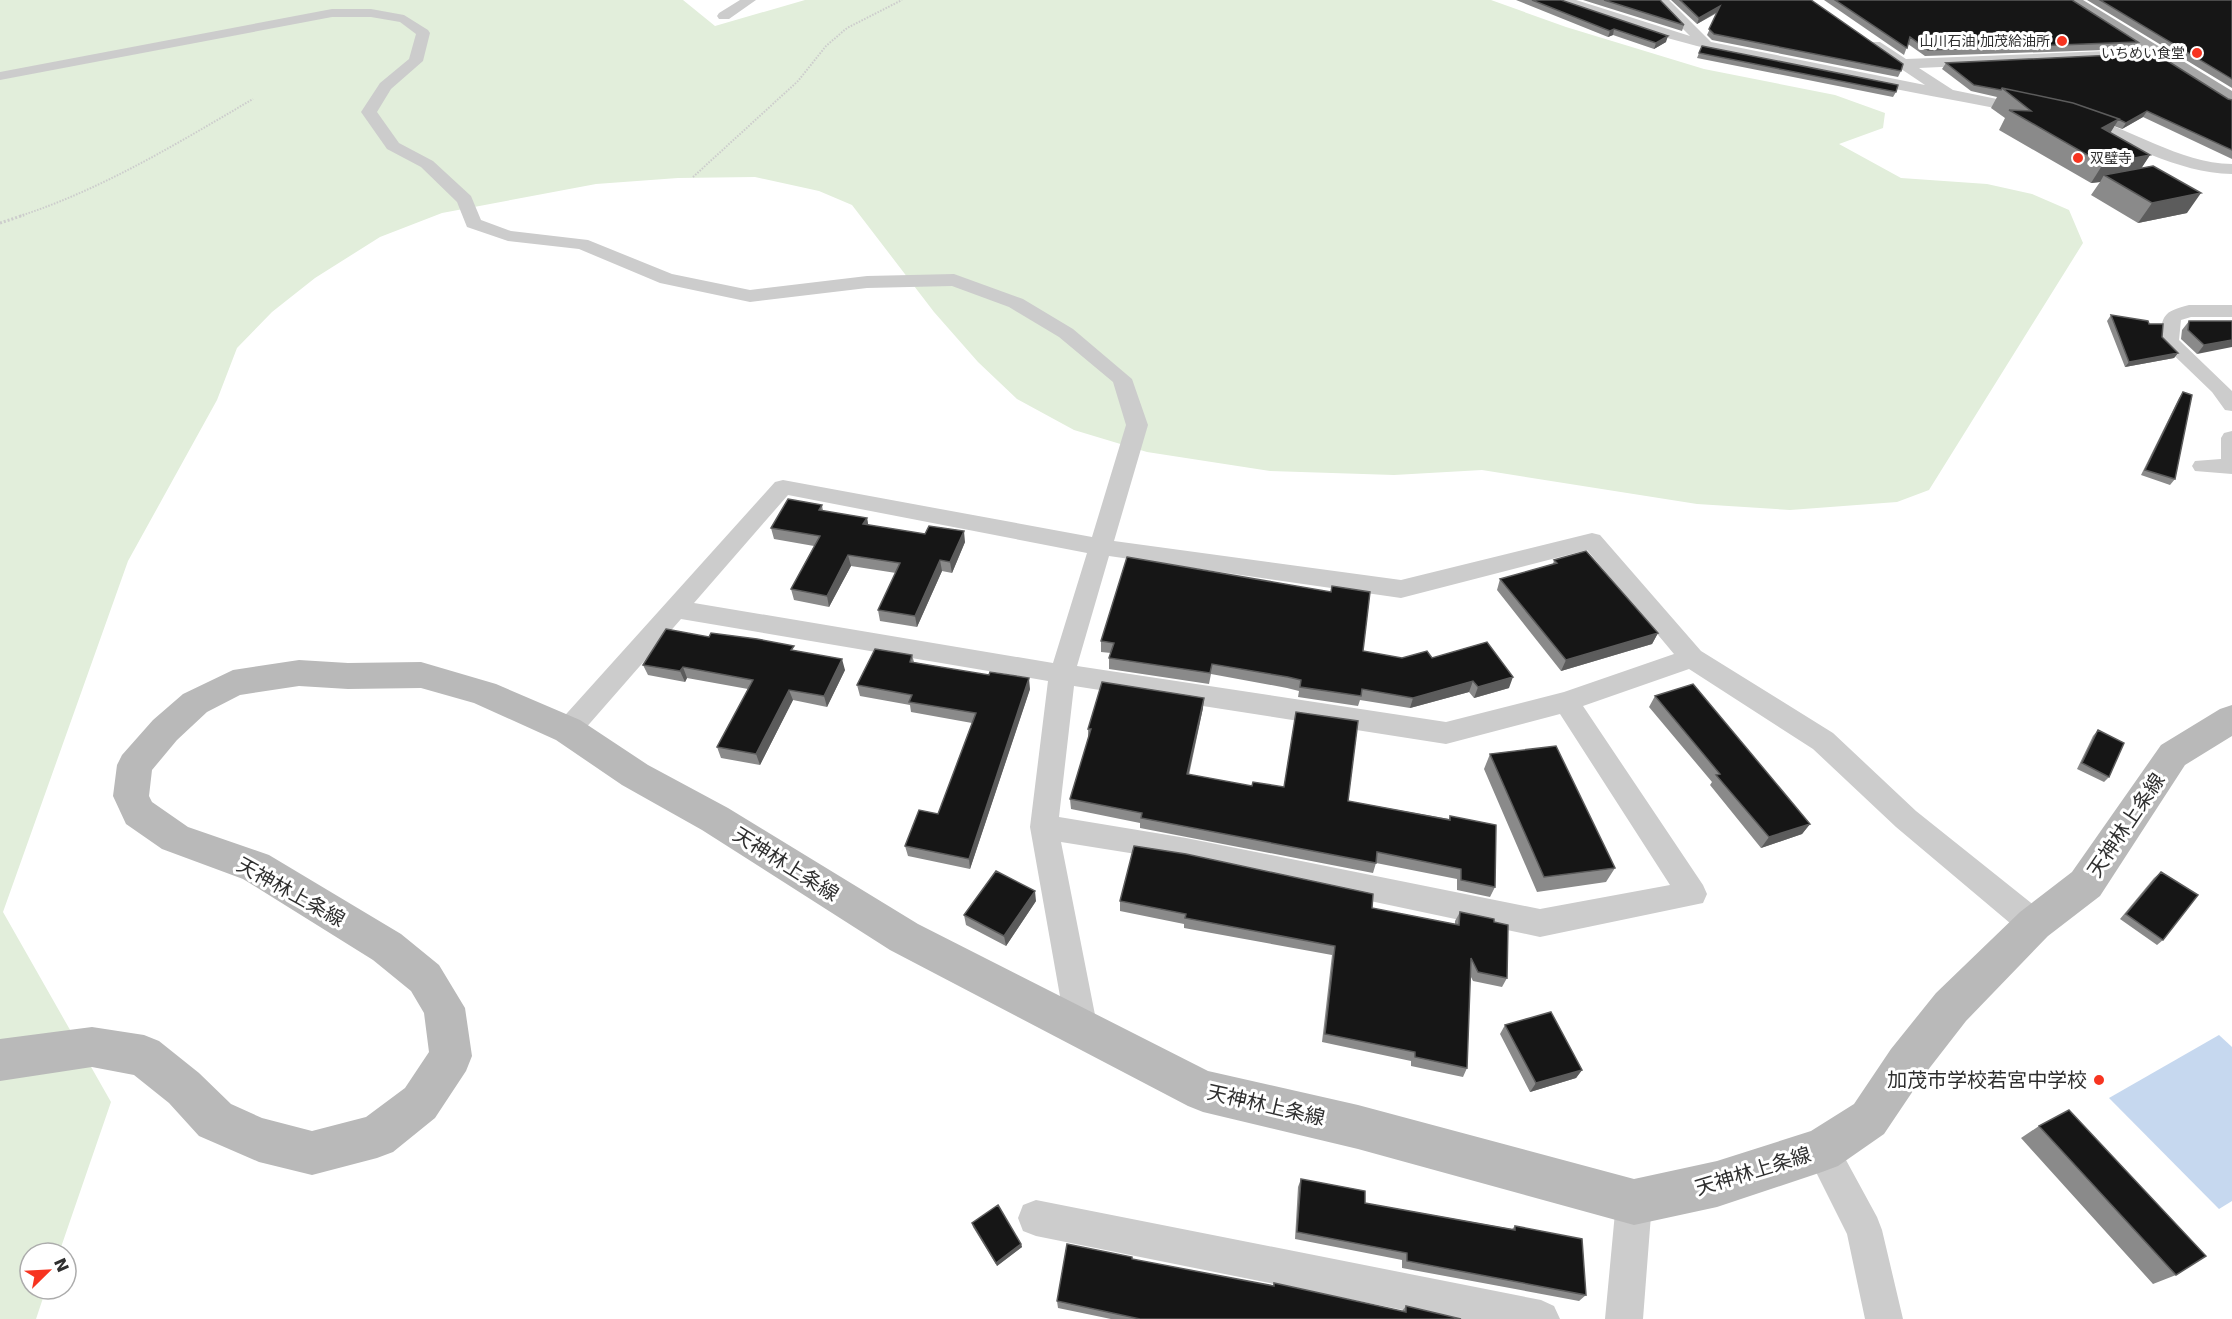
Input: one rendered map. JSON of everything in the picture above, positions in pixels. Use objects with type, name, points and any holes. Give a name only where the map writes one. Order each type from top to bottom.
[{"type":"main road","points":[[2071,0],[2232,99]]},
{"type":"main road","name":"天神林上条線","points":[[0,1060],[92,1047],[144,1056],[184,1088],[215,1120],[259,1140],[312,1153],[377,1136],[420,1102],[451,1056],[444,1008],[424,978],[387,947],[256,867],[175,838],[139,813],[131,796],[135,765],[165,730],[195,703],[233,683],[299,673],[348,676],[421,675],[484,693],[568,730],[635,775],[715,819],[904,937],[1203,1091],[1358,1126],[1634,1202],[1717,1184],[1822,1150],[1869,1119],[1906,1064],[1951,1007],[2034,924],[2086,884],[2173,755],[2232,719]]},
{"type":"street","points":[[724,16],[749,0]]},
{"type":"street","points":[[1563,0],[1653,33],[1708,46],[2046,113]]},
{"type":"street","points":[[1661,0],[1708,46]]},
{"type":"street","points":[[0,76],[332,13],[371,13],[404,19],[423,33],[416,61],[385,86],[369,112],[393,146],[427,164],[465,200],[473,223],[508,236],[582,244],[667,279],[750,296],[867,282],[954,280],[1016,303],[1066,333],[1122,379],[1137,425],[1062,674],[1044,827],[1082,1030]]},
{"type":"street","points":[[1867,39],[1948,94]]},
{"type":"street","points":[[1903,64],[2156,53]]},
{"type":"street","points":[[2068,118],[2124,136],[2176,160],[2210,170],[2232,169]]},
{"type":"street","points":[[2232,311],[2189,311],[2172,317],[2169,341],[2219,388],[2232,405]]},
{"type":"street","points":[[2232,438],[2232,460]]},
{"type":"street","points":[[2203,466],[2232,467]]},
{"type":"street","points":[[568,730],[783,487],[1100,547],[1401,590],[1592,541],[1692,658],[1823,741],[1906,819],[2034,924]]},
{"type":"street","points":[[675,609],[1062,674],[1446,733],[1566,702],[1692,658]]},
{"type":"street","points":[[1044,827],[1186,850],[1540,923],[1692,894],[1566,702]]},
{"type":"street","points":[[1822,1150],[1864,1230],[1884,1319]]},
{"type":"street","points":[[1624,1319],[1634,1202]]},
{"type":"street","points":[[1036,1218],[1541,1319]]},
{"type":"path","points":[[693,177],[798,81],[826,46],[847,28],[902,0]]},
{"type":"path","points":[[0,223],[125,173],[254,99]]},
{"type":"green space","points":[[0,0],[683,0],[715,26],[805,0],[1491,0],[1566,27],[1704,69],[1835,95],[1885,113],[1883,128],[1839,144],[1901,178],[1987,184],[2032,194],[2069,210],[2083,243],[1929,490],[1897,502],[1790,510],[1697,504],[1482,470],[1394,475],[1270,471],[1147,452],[1074,430],[1017,399],[978,362],[934,312],[852,205],[819,191],[755,177],[678,178],[596,184],[442,213],[380,237],[315,278],[272,312],[237,348],[217,400],[128,561],[3,912],[111,1102],[63,1241],[18,1241],[18,1301],[42,1301],[36,1319],[0,1319]]},
{"type":"water","points":[[2219,1035],[2232,1047],[2232,1201],[2219,1209],[2109,1098]]},
{"type":"building","points":[[1532,0],[1561,0],[1668,36],[1656,43],[1614,29],[1610,31]]},
{"type":"building","points":[[1604,0],[1660,0],[1684,25]]},
{"type":"building","points":[[1680,0],[1811,0],[1903,64],[1901,71],[1714,34],[1709,29],[1720,6],[1699,18]]},
{"type":"building","points":[[1835,0],[2072,0],[2138,42],[1928,50],[1910,37],[1907,48]]},
{"type":"building","points":[[2100,0],[2232,0],[2232,79]]},
{"type":"building","points":[[1702,46],[1898,85],[1896,92],[1699,53]]},
{"type":"building","points":[[2155,53],[2232,100],[2232,150],[2147,111],[2126,123],[2073,103],[2002,88],[2001,90],[1974,85],[1946,63]]},
{"type":"building","points":[[2002,88],[2073,103],[2119,119],[2102,128],[2150,155],[2103,164],[2009,110],[2031,111]]},
{"type":"building","points":[[2153,166],[2201,193],[2152,203],[2104,175]]},
{"type":"building","points":[[2111,315],[2148,321],[2149,324],[2163,324],[2162,337],[2178,353],[2129,362]]},
{"type":"building","points":[[2189,321],[2232,321],[2232,340],[2204,345],[2188,330]]},
{"type":"building","points":[[2183,392],[2192,395],[2175,479],[2145,470]]},
{"type":"building","points":[[788,499],[822,505],[819,510],[867,518],[863,524],[925,534],[929,526],[964,531],[950,562],[940,560],[915,616],[878,610],[900,563],[848,555],[827,596],[791,589],[820,536],[771,528]]},
{"type":"building","points":[[1586,551],[1658,633],[1566,660],[1500,579],[1557,563],[1554,560]]},
{"type":"building","points":[[1127,557],[1331,592],[1332,586],[1370,592],[1363,651],[1402,658],[1427,651],[1432,658],[1487,642],[1513,677],[1478,687],[1473,681],[1413,698],[1362,689],[1361,696],[1300,687],[1301,680],[1212,664],[1210,673],[1109,658],[1114,643],[1101,641]]},
{"type":"building","points":[[666,629],[709,637],[711,633],[757,639],[794,646],[791,650],[842,659],[824,696],[789,690],[756,754],[717,747],[753,680],[683,667],[680,671],[643,665]]},
{"type":"building","points":[[875,649],[912,655],[910,662],[989,675],[990,672],[1029,678],[969,859],[905,846],[919,810],[938,814],[976,713],[909,702],[912,695],[857,685]]},
{"type":"building","points":[[1102,682],[1204,698],[1187,774],[1252,786],[1253,782],[1284,787],[1296,712],[1358,721],[1348,801],[1450,820],[1450,816],[1496,825],[1495,887],[1461,880],[1461,869],[1377,852],[1376,863],[1141,818],[1142,813],[1070,799]]},
{"type":"building","points":[[1693,684],[1810,824],[1769,837],[1716,775],[1720,774],[1655,696]]},
{"type":"building","points":[[2098,730],[2124,743],[2109,777],[2082,763]]},
{"type":"building","points":[[1556,746],[1615,868],[1544,877],[1490,754]]},
{"type":"building","points":[[1134,846],[1186,854],[1373,894],[1372,908],[1459,925],[1460,912],[1494,919],[1494,922],[1508,925],[1507,978],[1478,972],[1471,958],[1467,1068],[1415,1057],[1415,1052],[1325,1034],[1335,946],[1185,918],[1186,914],[1120,901]]},
{"type":"building","points":[[996,871],[1035,891],[1004,936],[964,915]]},
{"type":"building","points":[[2161,872],[2198,895],[2163,940],[2126,914]]},
{"type":"building","points":[[1551,1012],[1582,1070],[1536,1083],[1505,1025]]},
{"type":"building","points":[[2069,1110],[2206,1256],[2176,1275],[2039,1126]]},
{"type":"building","points":[[1301,1179],[1365,1191],[1365,1203],[1515,1230],[1515,1226],[1582,1239],[1586,1295],[1407,1261],[1407,1253],[1297,1232]]},
{"type":"building","points":[[998,1205],[1021,1244],[996,1263],[972,1223]]},
{"type":"building","points":[[1067,1244],[1274,1286],[1274,1283],[1406,1312],[1406,1306],[1461,1319],[1140,1319],[1057,1301]]},
{"type":"place","name":"山川石油 加茂給油所","points":[[2062,41]]},
{"type":"place","name":"いちめい食堂","points":[[2197,53]]},
{"type":"place","name":"双璧寺","points":[[2078,158]]},
{"type":"place","name":"加茂市学校若宮中学校","points":[[2099,1080]]}]
